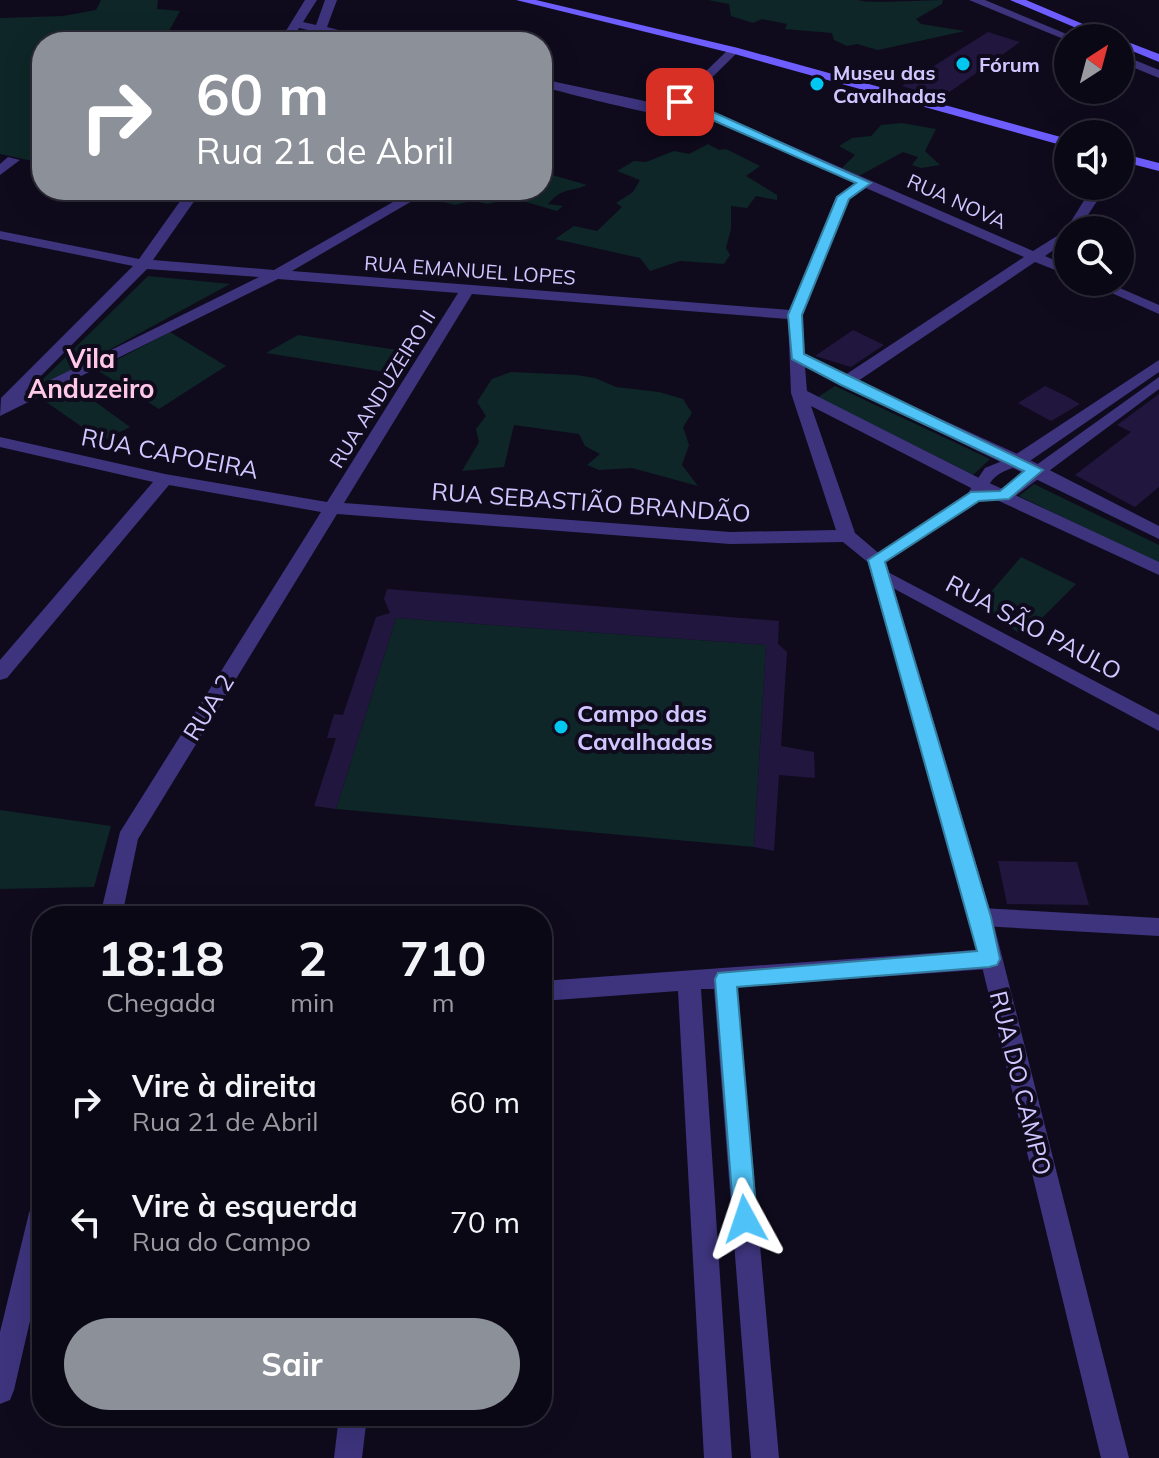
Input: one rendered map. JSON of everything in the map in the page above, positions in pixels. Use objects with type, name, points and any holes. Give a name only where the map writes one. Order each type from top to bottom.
[{"type":"main road","points":[[522,0],[734,50],[1054,139]]},
{"type":"main road","points":[[1016,0],[1075,24]]},
{"type":"main road","points":[[1134,48],[1159,58]]},
{"type":"main road","points":[[1134,161],[1159,167]]},
{"type":"street","points":[[292,32],[311,0]]},
{"type":"street","points":[[321,28],[331,0]]},
{"type":"street","points":[[975,0],[1054,32]]},
{"type":"street","points":[[297,24],[337,32]]},
{"type":"street","points":[[667,112],[734,50]]},
{"type":"street","points":[[1134,64],[1159,74]]},
{"type":"street","points":[[552,85],[667,112],[713,118]]},
{"type":"street","name":"RUA NOVA","points":[[680,102],[1054,265]]},
{"type":"street","points":[[0,171],[13,160]]},
{"type":"street","points":[[865,183],[843,197],[795,315],[799,393],[847,536],[880,568],[978,490],[987,472],[1018,461],[1156,374]]},
{"type":"street","points":[[0,409],[143,264],[188,200]]},
{"type":"street","points":[[0,409],[275,275],[406,200]]},
{"type":"street","name":"RUA EMANUEL LOPES","points":[[0,235],[143,264],[795,315]]},
{"type":"street","points":[[846,382],[1054,242]]},
{"type":"street","name":"RUA ANDUZEIRO II","points":[[331,508],[467,290]]},
{"type":"street","points":[[1126,296],[1159,310]]},
{"type":"street","points":[[797,356],[846,382],[1018,461],[1159,533]]},
{"type":"street","points":[[1004,496],[1156,374]]},
{"type":"street","points":[[799,393],[978,490],[1004,496],[1159,569]]},
{"type":"street","name":"RUA CAPOEIRA","points":[[0,442],[165,479],[331,508]]},
{"type":"street","points":[[0,673],[165,479]]},
{"type":"street","name":"RUA SEBASTIÃO BRANDÃO","points":[[331,508],[730,538],[847,536]]},
{"type":"street","name":"RUA 2","points":[[113,906],[128,838],[331,508]]},
{"type":"street","name":"RUA SÃO PAULO","points":[[880,568],[1159,724]]},
{"type":"street","name":"RUA DO CAMPO","points":[[880,568],[981,917],[1115,1458]]},
{"type":"street","points":[[981,917],[1159,927]]},
{"type":"street","points":[[552,990],[989,959]]},
{"type":"street","points":[[725,979],[765,1458]]},
{"type":"street","points":[[689,981],[718,1458]]},
{"type":"street","points":[[0,1390],[32,1255]]},
{"type":"street","points":[[348,1458],[352,1426]]},
{"type":"green space","points":[[101,0],[158,0],[157,9],[180,11],[168,32],[32,32],[32,161],[0,154],[0,18],[63,16],[96,10]]},
{"type":"green space","points":[[708,0],[943,0],[942,4],[916,19],[921,24],[965,31],[878,50],[857,44],[847,46],[834,40],[832,33],[785,29],[787,24],[762,19],[753,23],[731,16],[729,4]]},
{"type":"green space","points":[[902,123],[936,129],[925,151],[940,165],[921,168],[912,165],[918,157],[903,152],[857,177],[839,171],[855,155],[839,146],[852,138],[871,136],[881,125]]},
{"type":"green space","points":[[708,144],[719,150],[726,149],[760,166],[746,176],[777,195],[777,200],[756,196],[747,208],[731,206],[731,229],[726,248],[730,255],[724,264],[680,261],[650,271],[640,258],[555,239],[574,226],[597,231],[622,207],[616,203],[633,192],[640,180],[617,171],[634,161],[646,162],[674,151],[689,154]]},
{"type":"green space","points":[[552,175],[587,185],[563,192],[552,200]]},
{"type":"green space","points":[[435,200],[504,200],[488,204],[472,201],[455,205]]},
{"type":"green space","points":[[519,200],[552,200],[548,204],[563,206],[557,211]]},
{"type":"green space","points":[[148,276],[230,284],[28,394]]},
{"type":"green space","points":[[170,332],[226,366],[159,409],[97,370]]},
{"type":"green space","points":[[298,335],[411,352],[397,374],[266,353]]},
{"type":"green space","points":[[511,372],[576,375],[595,378],[616,387],[659,392],[683,399],[692,413],[683,427],[689,445],[682,465],[698,486],[632,468],[599,470],[587,465],[600,454],[585,446],[579,434],[514,425],[504,467],[462,471],[479,442],[476,429],[486,416],[477,402],[492,379]]},
{"type":"green space","points":[[71,384],[130,427],[102,441],[42,399]]},
{"type":"green space","points":[[835,386],[990,459],[973,475],[818,397]]},
{"type":"green space","points":[[1034,484],[1159,545],[1159,564],[1019,496]]},
{"type":"green space","points":[[1021,557],[1076,584],[1024,636],[978,607]]},
{"type":"green space","name":"Campo das Cavalhadas","points":[[396,618],[766,645],[754,847],[336,809]]},
{"type":"green space","points":[[0,810],[111,826],[94,887],[0,889]]},
{"type":"building","name":"Fórum","points":[[988,32],[1020,42],[941,98],[902,86]]},
{"type":"building","points":[[853,330],[884,345],[851,367],[815,356]]},
{"type":"building","points":[[1045,386],[1080,404],[1051,421],[1018,403]]},
{"type":"building","points":[[1159,394],[1159,487],[1135,507],[1075,475],[1131,432],[1117,425]]},
{"type":"building","points":[[387,589],[779,621],[778,644],[787,652],[781,746],[814,752],[815,778],[779,775],[774,851],[754,847],[766,645],[396,618],[336,809],[314,806],[336,738],[327,738],[334,714],[343,715],[376,617],[390,613],[384,599]]},
{"type":"building","points":[[998,861],[1077,862],[1089,905],[1007,904]]},
{"type":"place","name":"Fórum","points":[[963,64]]},
{"type":"place","name":"Museu das Cavalhadas","points":[[817,84]]},
{"type":"place","name":"Campo das Cavalhadas","points":[[561,727]]},
{"type":"district","name":"Vila Anduzeiro","points":[[91,373]]},
{"type":"route","points":[[680,102],[865,183],[843,197],[795,315],[797,356],[1035,470],[1004,496],[976,496],[876,560],[884,576],[981,917],[989,959],[725,979],[745,1219]]}]
